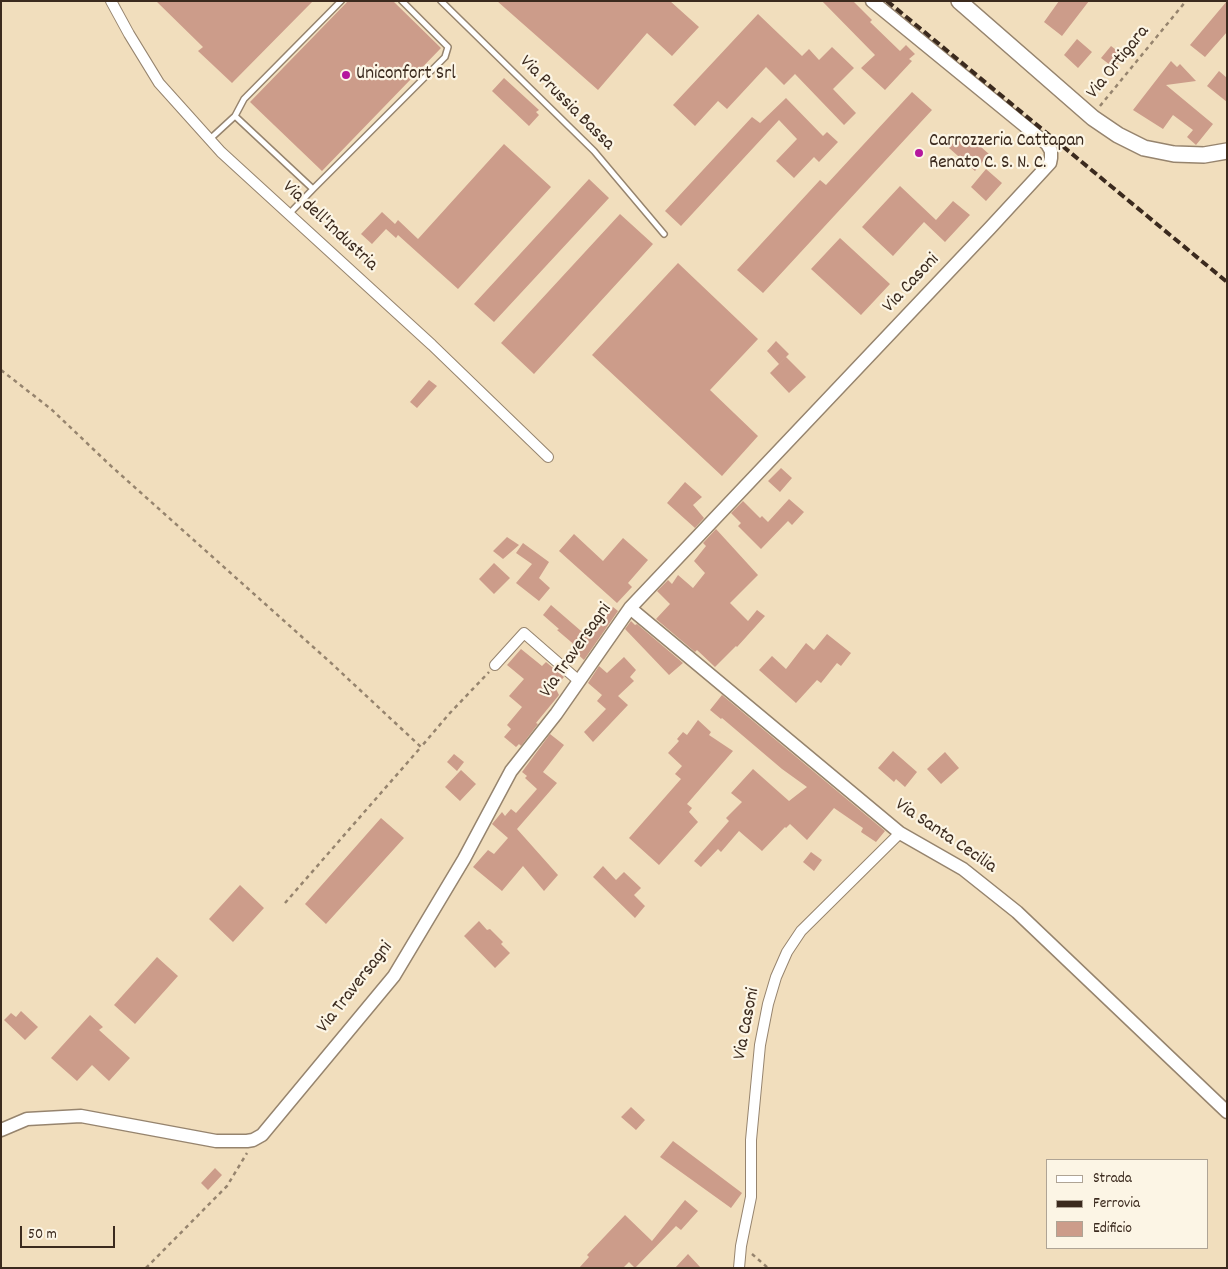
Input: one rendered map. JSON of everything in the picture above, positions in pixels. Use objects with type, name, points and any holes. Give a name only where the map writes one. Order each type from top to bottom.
[{"type":"main road","points":[[959,1],[1093,118],[1118,135],[1144,148],[1174,154],[1204,155],[1227,151]]},
{"type":"street","name":"Via dell'Industria","points":[[111,1],[159,83],[221,152],[432,345],[548,457]]},
{"type":"street","name":"Via Casoni","points":[[630,608],[1050,163],[1051,152],[1047,144],[872,1]]},
{"type":"street","name":"Via Traversagni","points":[[253,1140],[262,1135],[394,976],[464,859],[511,772],[556,714],[630,608]]},
{"type":"street","name":"Via Santa Cecilia","points":[[630,608],[900,834],[963,869],[1017,912],[1227,1112]]},
{"type":"street","points":[[495,665],[524,633],[579,681]]},
{"type":"street","name":"Via Casoni","points":[[739,1268],[740,1246],[751,1197],[751,1140],[760,1044],[768,1004],[779,969],[787,952],[801,931],[900,834]]},
{"type":"street","points":[[1,1130],[27,1119],[81,1116],[216,1140],[240,1142],[253,1140]]},
{"type":"lane","points":[[210,139],[235,116],[244,98],[341,1]]},
{"type":"lane","points":[[289,214],[445,57],[448,47],[402,1]]},
{"type":"lane","name":"Via Prussia Bassa","points":[[441,1],[594,151],[664,234]]},
{"type":"lane","points":[[235,116],[313,189]]},
{"type":"path","name":"Via Ortigara","points":[[1093,118],[1102,103],[1186,1]]},
{"type":"path","points":[[1,370],[51,409],[110,466],[330,662],[420,747]]},
{"type":"path","points":[[285,903],[449,714],[495,665]]},
{"type":"path","points":[[146,1268],[227,1186],[253,1140]]},
{"type":"path","points":[[740,1246],[768,1268]]},
{"type":"building","points":[[156,1],[313,1],[232,83],[198,51],[203,47]]},
{"type":"building","name":"Uniconfort Srl","points":[[348,1],[393,1],[441,48],[322,171],[250,102]]},
{"type":"building","points":[[497,1],[670,1],[699,27],[672,56],[647,33],[598,90]]},
{"type":"building","points":[[822,1],[853,1],[872,20],[870,22],[900,51],[906,45],[915,54],[909,59],[912,61],[885,90],[861,68],[875,55]]},
{"type":"building","points":[[1059,1],[1089,1],[1062,36],[1044,22]]},
{"type":"building","points":[[1227,1],[1227,32],[1205,57],[1190,45]]},
{"type":"building","points":[[758,14],[802,56],[809,49],[819,60],[832,47],[854,68],[833,89],[856,113],[844,125],[795,74],[784,85],[766,67],[727,109],[718,101],[695,126],[673,105]]},
{"type":"building","points":[[1077,39],[1092,52],[1078,68],[1064,55]]},
{"type":"building","points":[[1111,46],[1124,56],[1114,68],[1101,58]]},
{"type":"building","points":[[1171,61],[1177,67],[1180,64],[1196,81],[1166,85],[1213,124],[1196,145],[1187,137],[1193,130],[1173,115],[1163,129],[1133,110]]},
{"type":"building","points":[[1219,71],[1227,78],[1227,102],[1207,86]]},
{"type":"building","points":[[504,78],[539,110],[536,112],[539,115],[529,126],[492,91]]},
{"type":"building","points":[[912,92],[932,110],[763,293],[737,270],[820,180],[826,185]]},
{"type":"building","points":[[786,98],[823,136],[827,132],[838,142],[819,162],[814,157],[794,178],[776,161],[797,139],[779,120],[681,226],[665,211],[752,117],[760,123]]},
{"type":"building","points":[[966,134],[989,154],[975,171],[949,148],[955,141],[958,143]]},
{"type":"building","points":[[504,144],[551,187],[458,289],[398,235],[396,238],[386,229],[372,244],[361,234],[382,212],[395,224],[398,220],[418,239]]},
{"type":"building","points":[[986,169],[1002,183],[986,201],[971,187]]},
{"type":"building","points":[[589,179],[609,198],[494,322],[474,304]]},
{"type":"building","points":[[900,186],[936,220],[953,201],[970,215],[945,242],[924,222],[893,256],[862,227]]},
{"type":"building","points":[[620,214],[653,244],[534,374],[501,343]]},
{"type":"building","points":[[840,238],[890,284],[861,315],[811,269]]},
{"type":"building","points":[[678,263],[758,339],[710,390],[758,436],[722,476],[592,355]]},
{"type":"building","points":[[776,341],[789,354],[779,364],[767,351]]},
{"type":"building","points":[[786,357],[806,377],[789,393],[770,373]]},
{"type":"building","points":[[429,380],[437,386],[417,408],[410,402]]},
{"type":"building","points":[[781,468],[792,478],[780,492],[768,481]]},
{"type":"building","points":[[685,482],[702,497],[693,505],[704,518],[695,528],[667,503]]},
{"type":"building","points":[[789,499],[804,512],[792,525],[788,521],[761,549],[738,526],[741,523],[731,513],[743,501],[760,518],[762,516],[768,522]]},
{"type":"building","points":[[716,529],[758,575],[730,603],[748,621],[757,610],[765,616],[737,647],[715,667],[697,650],[695,652],[656,619],[670,604],[657,591],[668,580],[672,584],[678,575],[693,588],[705,573],[694,561],[706,546],[703,543]]},
{"type":"building","points":[[574,534],[603,561],[623,538],[648,560],[628,583],[632,587],[617,603],[559,551]]},
{"type":"building","points":[[507,537],[519,545],[503,559],[493,551]]},
{"type":"building","points":[[523,543],[549,562],[539,578],[550,588],[539,601],[516,583],[532,564],[516,553]]},
{"type":"building","points":[[494,563],[510,578],[494,594],[479,579]]},
{"type":"building","points":[[551,605],[588,637],[613,607],[618,611],[584,660],[574,651],[577,647],[543,615]]},
{"type":"building","points":[[631,621],[683,663],[669,675],[625,629]]},
{"type":"building","points":[[827,634],[851,653],[841,666],[837,663],[821,683],[817,680],[796,703],[759,670],[772,656],[786,669],[806,643],[814,650]]},
{"type":"building","points":[[521,649],[542,666],[546,662],[564,677],[555,687],[559,695],[536,723],[538,724],[521,746],[519,744],[516,747],[504,737],[511,729],[507,725],[522,707],[509,696],[524,679],[507,665]]},
{"type":"building","points":[[624,657],[636,670],[630,677],[634,681],[618,696],[628,705],[593,742],[584,732],[606,709],[597,701],[602,695],[588,683],[599,666],[607,673]]},
{"type":"building","points":[[722,695],[885,831],[876,842],[861,832],[863,828],[834,808],[807,840],[790,824],[762,851],[739,831],[721,852],[718,849],[701,867],[694,861],[729,821],[726,818],[742,802],[731,793],[753,769],[789,801],[807,787],[710,710]]},
{"type":"building","points":[[698,720],[711,732],[709,735],[733,751],[687,804],[692,808],[689,812],[698,822],[659,865],[629,838],[681,779],[675,774],[682,766],[668,753],[679,741],[677,739],[683,732],[687,735]]},
{"type":"building","points":[[550,734],[564,745],[543,772],[557,783],[517,829],[558,875],[544,891],[523,866],[502,891],[473,867],[488,850],[494,854],[508,838],[492,824],[502,812],[505,816],[511,809],[516,813],[537,789],[525,778],[527,776],[522,772]]},
{"type":"building","points":[[893,751],[917,772],[905,787],[896,779],[894,782],[878,768]]},
{"type":"building","points":[[945,752],[959,768],[941,784],[927,769]]},
{"type":"building","points":[[454,754],[464,762],[457,771],[447,762]]},
{"type":"building","points":[[461,770],[476,784],[460,801],[445,787]]},
{"type":"building","points":[[381,818],[404,838],[326,924],[305,904]]},
{"type":"building","points":[[811,852],[822,860],[814,871],[803,862]]},
{"type":"building","points":[[603,866],[616,880],[624,872],[641,888],[634,895],[645,906],[635,918],[593,877]]},
{"type":"building","points":[[240,885],[264,908],[233,942],[209,919]]},
{"type":"building","points":[[479,921],[487,930],[490,929],[503,942],[501,944],[510,953],[495,968],[464,936]]},
{"type":"building","points":[[157,957],[178,976],[135,1024],[114,1005]]},
{"type":"building","points":[[21,1011],[38,1027],[25,1040],[4,1020],[11,1013],[16,1017]]},
{"type":"building","points":[[90,1015],[103,1027],[99,1030],[130,1058],[109,1081],[92,1065],[77,1081],[51,1058]]},
{"type":"building","points":[[631,1107],[645,1120],[636,1130],[621,1117]]},
{"type":"building","points":[[673,1141],[742,1193],[731,1208],[660,1157]]},
{"type":"building","points":[[215,1168],[222,1175],[208,1190],[201,1183]]},
{"type":"building","points":[[685,1200],[698,1211],[681,1230],[676,1226],[635,1268],[629,1262],[623,1268],[579,1268],[589,1257],[587,1255],[625,1215],[652,1241]]},
{"type":"building","points":[[688,1254],[701,1268],[675,1268]]},
{"type":"railway","points":[[887,1],[1227,282]]},
{"type":"place","name":"Uniconfort Srl","points":[[346,75]]},
{"type":"place","name":"Carrozzeria Cattapan Renato C. S. N. C.","points":[[919,153]]}]
